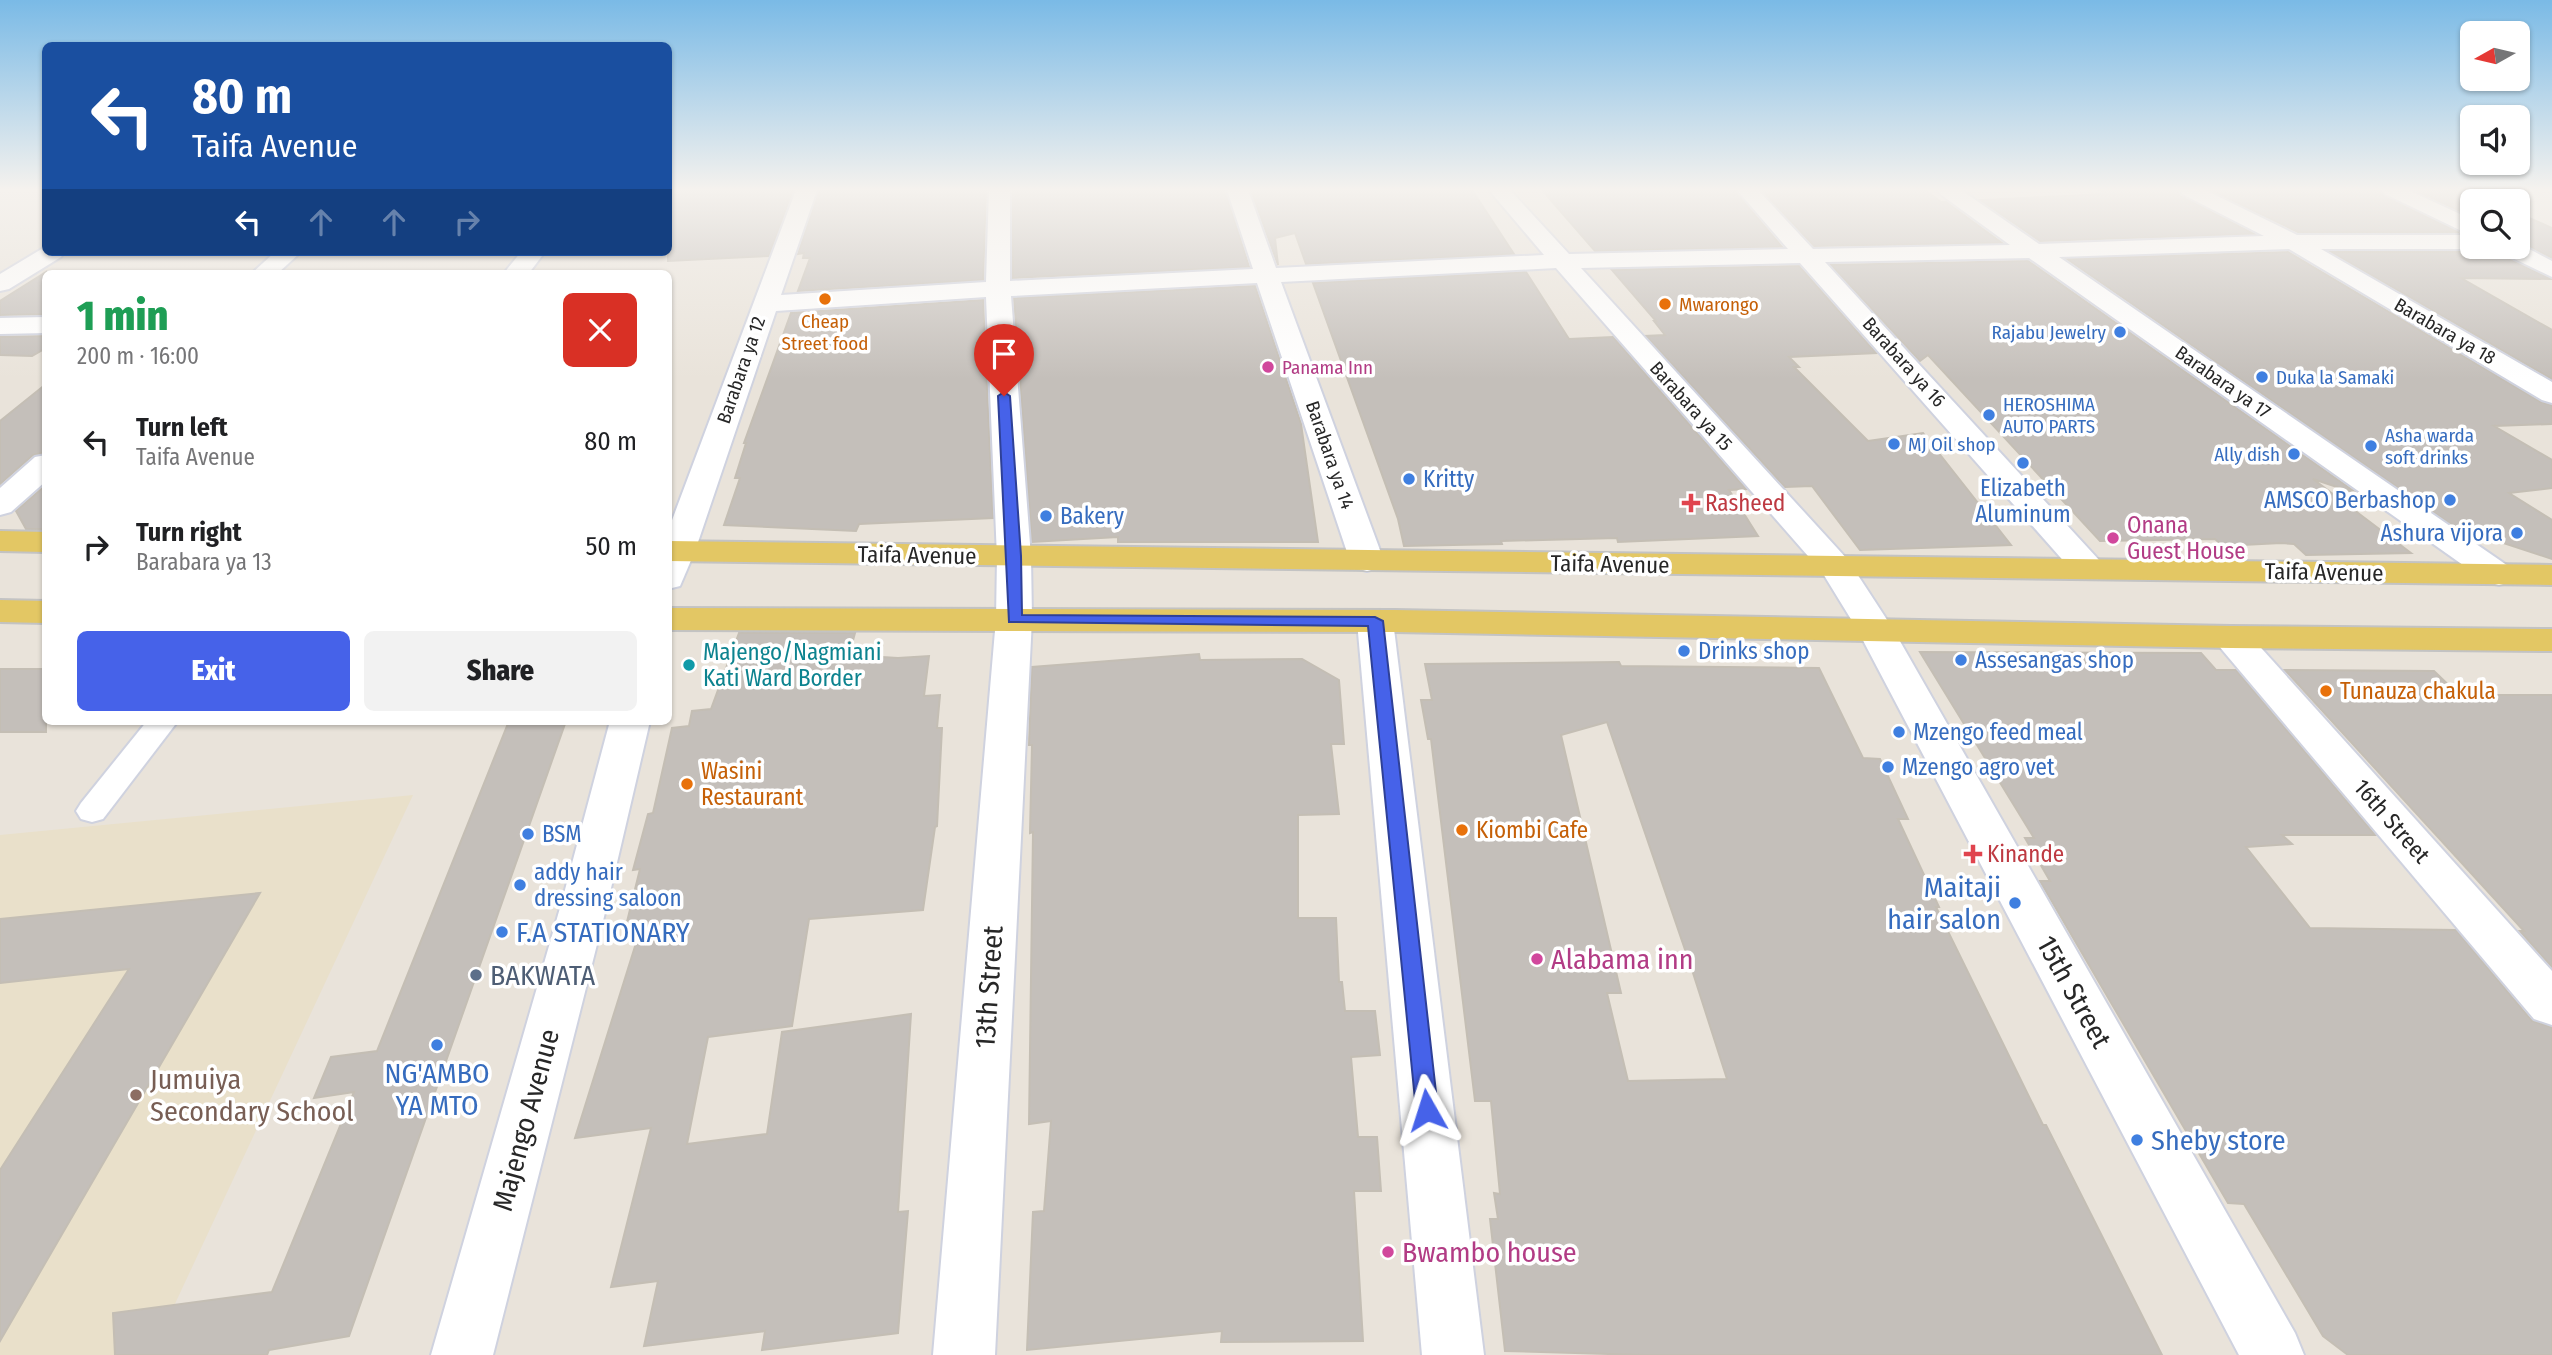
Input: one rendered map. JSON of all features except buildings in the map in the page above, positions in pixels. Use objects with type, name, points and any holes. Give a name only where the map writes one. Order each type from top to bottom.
[{"type":"main road","points":[[0,541],[42,542]]},
{"type":"main road","name":"Taifa Avenue","points":[[672,560],[1014,556],[1836,567],[2087,567],[2552,575]]},
{"type":"main road","points":[[0,611],[42,612]]},
{"type":"main road","points":[[672,619],[1375,621],[2231,637],[2552,640]]},
{"type":"street","name":"Barabara ya 12","points":[[672,560],[783,253]]},
{"type":"street","name":"13th Street","points":[[964,1355],[1014,619],[1014,556],[998,289],[998,253]]},
{"type":"street","name":"Barabara ya 14","points":[[1259,253],[1367,561]]},
{"type":"street","name":"Barabara ya 15","points":[[1553,253],[1836,567],[1875,629]]},
{"type":"street","name":"Barabara ya 16","points":[[1806,253],[2087,567]]},
{"type":"street","points":[[764,304],[998,289],[1560,261],[1933,253]]},
{"type":"street","name":"Barabara ya 17","points":[[2037,253],[2499,575]]},
{"type":"street","name":"Barabara ya 18","points":[[2312,253],[2552,394]]},
{"type":"street","points":[[0,284],[46,256]]},
{"type":"street","points":[[268,270],[284,256]]},
{"type":"street","points":[[518,270],[530,256]]},
{"type":"street","points":[[2530,259],[2552,270]]},
{"type":"street","points":[[0,326],[42,324]]},
{"type":"street","points":[[0,505],[42,468]]},
{"type":"street","points":[[1375,621],[1453,1355]]},
{"type":"street","name":"15th Street","points":[[1875,629],[2273,1355]]},
{"type":"street","name":"16th Street","points":[[2231,637],[2552,1005]]},
{"type":"street","name":"Majengo Avenue","points":[[462,1355],[586,901],[629,725]]},
{"type":"lane","points":[[92,811],[160,725]]},
{"type":"shaded area","name":"Jumuiya Secondary School","points":[[413,795],[151,1355],[0,1355],[0,835]]},
{"type":"place","name":"Cheap Street food","points":[[825,299]]},
{"type":"place","name":"Mwarongo","points":[[1665,304]]},
{"type":"place","name":"Rajabu Jewelry","points":[[2120,332]]},
{"type":"place","name":"Panama Inn","points":[[1268,367]]},
{"type":"place","name":"Duka la Samaki","points":[[2262,377]]},
{"type":"place","name":"HEROSHIMA AUTO PARTS","points":[[1989,415]]},
{"type":"place","name":"MJ Oil shop","points":[[1894,444]]},
{"type":"place","name":"Asha warda soft drinks","points":[[2371,446]]},
{"type":"place","name":"Ally dish","points":[[2294,454]]},
{"type":"place","name":"Elizabeth Aluminum","points":[[2023,463]]},
{"type":"place","name":"Kritty","points":[[1409,479]]},
{"type":"place","name":"AMSCO Berbashop","points":[[2450,500]]},
{"type":"place","name":"Rasheed","points":[[1691,503]]},
{"type":"place","name":"Bakery","points":[[1046,516]]},
{"type":"place","name":"Ashura vijora","points":[[2517,533]]},
{"type":"place","name":"Onana Guest House","points":[[2113,538]]},
{"type":"place","name":"Drinks shop","points":[[1684,651]]},
{"type":"place","name":"Assesangas shop","points":[[1961,660]]},
{"type":"place","name":"Majengo/Nagmiani Kati Ward Border","points":[[689,665]]},
{"type":"place","name":"Tunauza chakula","points":[[2326,691]]},
{"type":"place","name":"Mzengo feed meal","points":[[1899,732]]},
{"type":"place","name":"Mzengo agro vet","points":[[1888,767]]},
{"type":"place","name":"Wasini Restaurant","points":[[687,784]]},
{"type":"place","name":"Kiombi Cafe","points":[[1462,830]]},
{"type":"place","name":"BSM","points":[[528,834]]},
{"type":"place","name":"Kinande","points":[[1973,854]]},
{"type":"place","name":"addy hair dressing saloon","points":[[520,885]]},
{"type":"place","name":"Maitaji hair salon","points":[[2015,903]]},
{"type":"place","name":"F.A STATIONARY","points":[[502,932]]},
{"type":"place","name":"Alabama inn","points":[[1537,959]]},
{"type":"place","name":"BAKWATA","points":[[476,975]]},
{"type":"place","name":"NG'AMBO YA MTO","points":[[437,1045]]},
{"type":"place","name":"Jumuiya Secondary School","points":[[136,1095]]},
{"type":"place","name":"Sheby store","points":[[2137,1140]]},
{"type":"place","name":"Bwambo house","points":[[1388,1252]]},
{"type":"route","points":[[1004,396],[1014,556],[1014,619],[1375,621],[1427,1110]]}]
